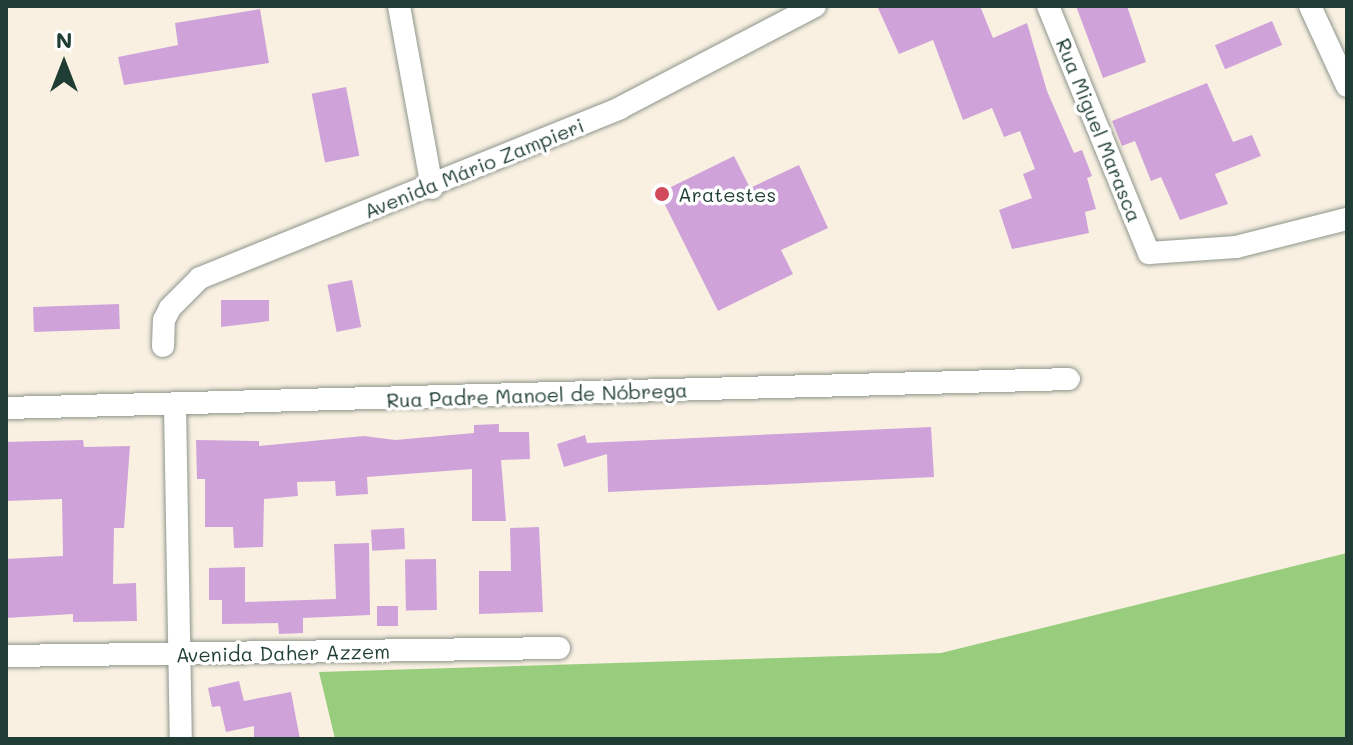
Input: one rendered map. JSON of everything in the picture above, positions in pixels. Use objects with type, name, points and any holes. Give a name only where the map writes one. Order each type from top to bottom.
[{"type":"street","points":[[399,6],[432,188]]},
{"type":"street","name":"Avenida Mário Zampieri","points":[[163,346],[164,320],[170,308],[200,278],[432,188],[620,108],[815,6]]},
{"type":"street","name":"Rua Miguel Marasca","points":[[1048,6],[1149,253],[1236,247],[1347,219]]},
{"type":"street","points":[[1310,6],[1347,86]]},
{"type":"street","name":"Rua Padre Manoel de Nóbrega","points":[[6,408],[175,406],[1069,379]]},
{"type":"street","points":[[175,406],[181,739]]},
{"type":"street","name":"Avenida Daher Azzem","points":[[6,656],[559,648]]},
{"type":"green space","points":[[1347,553],[1347,739],[335,739],[319,672],[941,653]]},
{"type":"building","points":[[877,6],[980,6],[993,38],[1027,23],[1047,91],[1074,153],[1082,150],[1092,176],[1087,178],[1096,209],[1085,212],[1089,233],[1012,249],[999,210],[1032,198],[1023,174],[1035,169],[1020,131],[1004,137],[992,108],[963,120],[933,40],[899,54]]},
{"type":"building","points":[[1076,6],[1127,6],[1146,62],[1103,78]]},
{"type":"building","points":[[260,9],[269,63],[124,85],[118,57],[178,45],[175,23]]},
{"type":"building","points":[[1272,21],[1282,45],[1225,69],[1215,45]]},
{"type":"building","points":[[1207,83],[1233,142],[1252,135],[1261,156],[1215,174],[1228,204],[1180,220],[1161,177],[1151,181],[1135,141],[1122,146],[1112,121]]},
{"type":"building","points":[[346,87],[359,156],[325,162],[312,94]]},
{"type":"building","points":[[734,156],[750,188],[799,165],[828,228],[781,250],[793,274],[718,311],[659,193]]},
{"type":"building","points":[[352,280],[361,327],[337,332],[327,285]]},
{"type":"building","points":[[221,300],[269,300],[269,321],[221,327]]},
{"type":"building","points":[[119,304],[120,329],[34,332],[33,307]]},
{"type":"building","points":[[499,424],[499,432],[529,432],[530,459],[501,460],[506,521],[472,521],[472,469],[367,477],[368,494],[336,496],[335,481],[297,482],[298,496],[264,499],[263,547],[234,548],[233,527],[205,527],[205,479],[197,479],[196,440],[259,441],[259,446],[364,436],[395,440],[474,433],[474,425]]},
{"type":"building","points":[[931,427],[934,477],[608,492],[607,454],[564,467],[557,444],[585,435],[587,443]]},
{"type":"building","points":[[83,440],[84,447],[130,446],[124,528],[114,528],[113,584],[136,583],[137,621],[73,622],[73,614],[6,618],[6,559],[63,556],[62,499],[6,501],[6,442]]},
{"type":"building","points":[[539,527],[543,612],[479,614],[479,571],[511,571],[510,528]]},
{"type":"building","points":[[404,528],[405,549],[372,551],[371,530]]},
{"type":"building","points":[[369,543],[370,615],[303,618],[303,633],[279,634],[278,623],[222,624],[222,600],[209,600],[209,568],[245,567],[245,602],[336,599],[334,544]]},
{"type":"building","points":[[436,559],[437,610],[406,611],[405,560]]},
{"type":"building","points":[[377,606],[398,606],[398,626],[377,626]]},
{"type":"building","points":[[239,681],[244,701],[291,692],[300,739],[254,739],[254,726],[226,732],[220,706],[212,707],[208,688]]},
{"type":"place","name":"Aratestes","points":[[662,194]]}]
